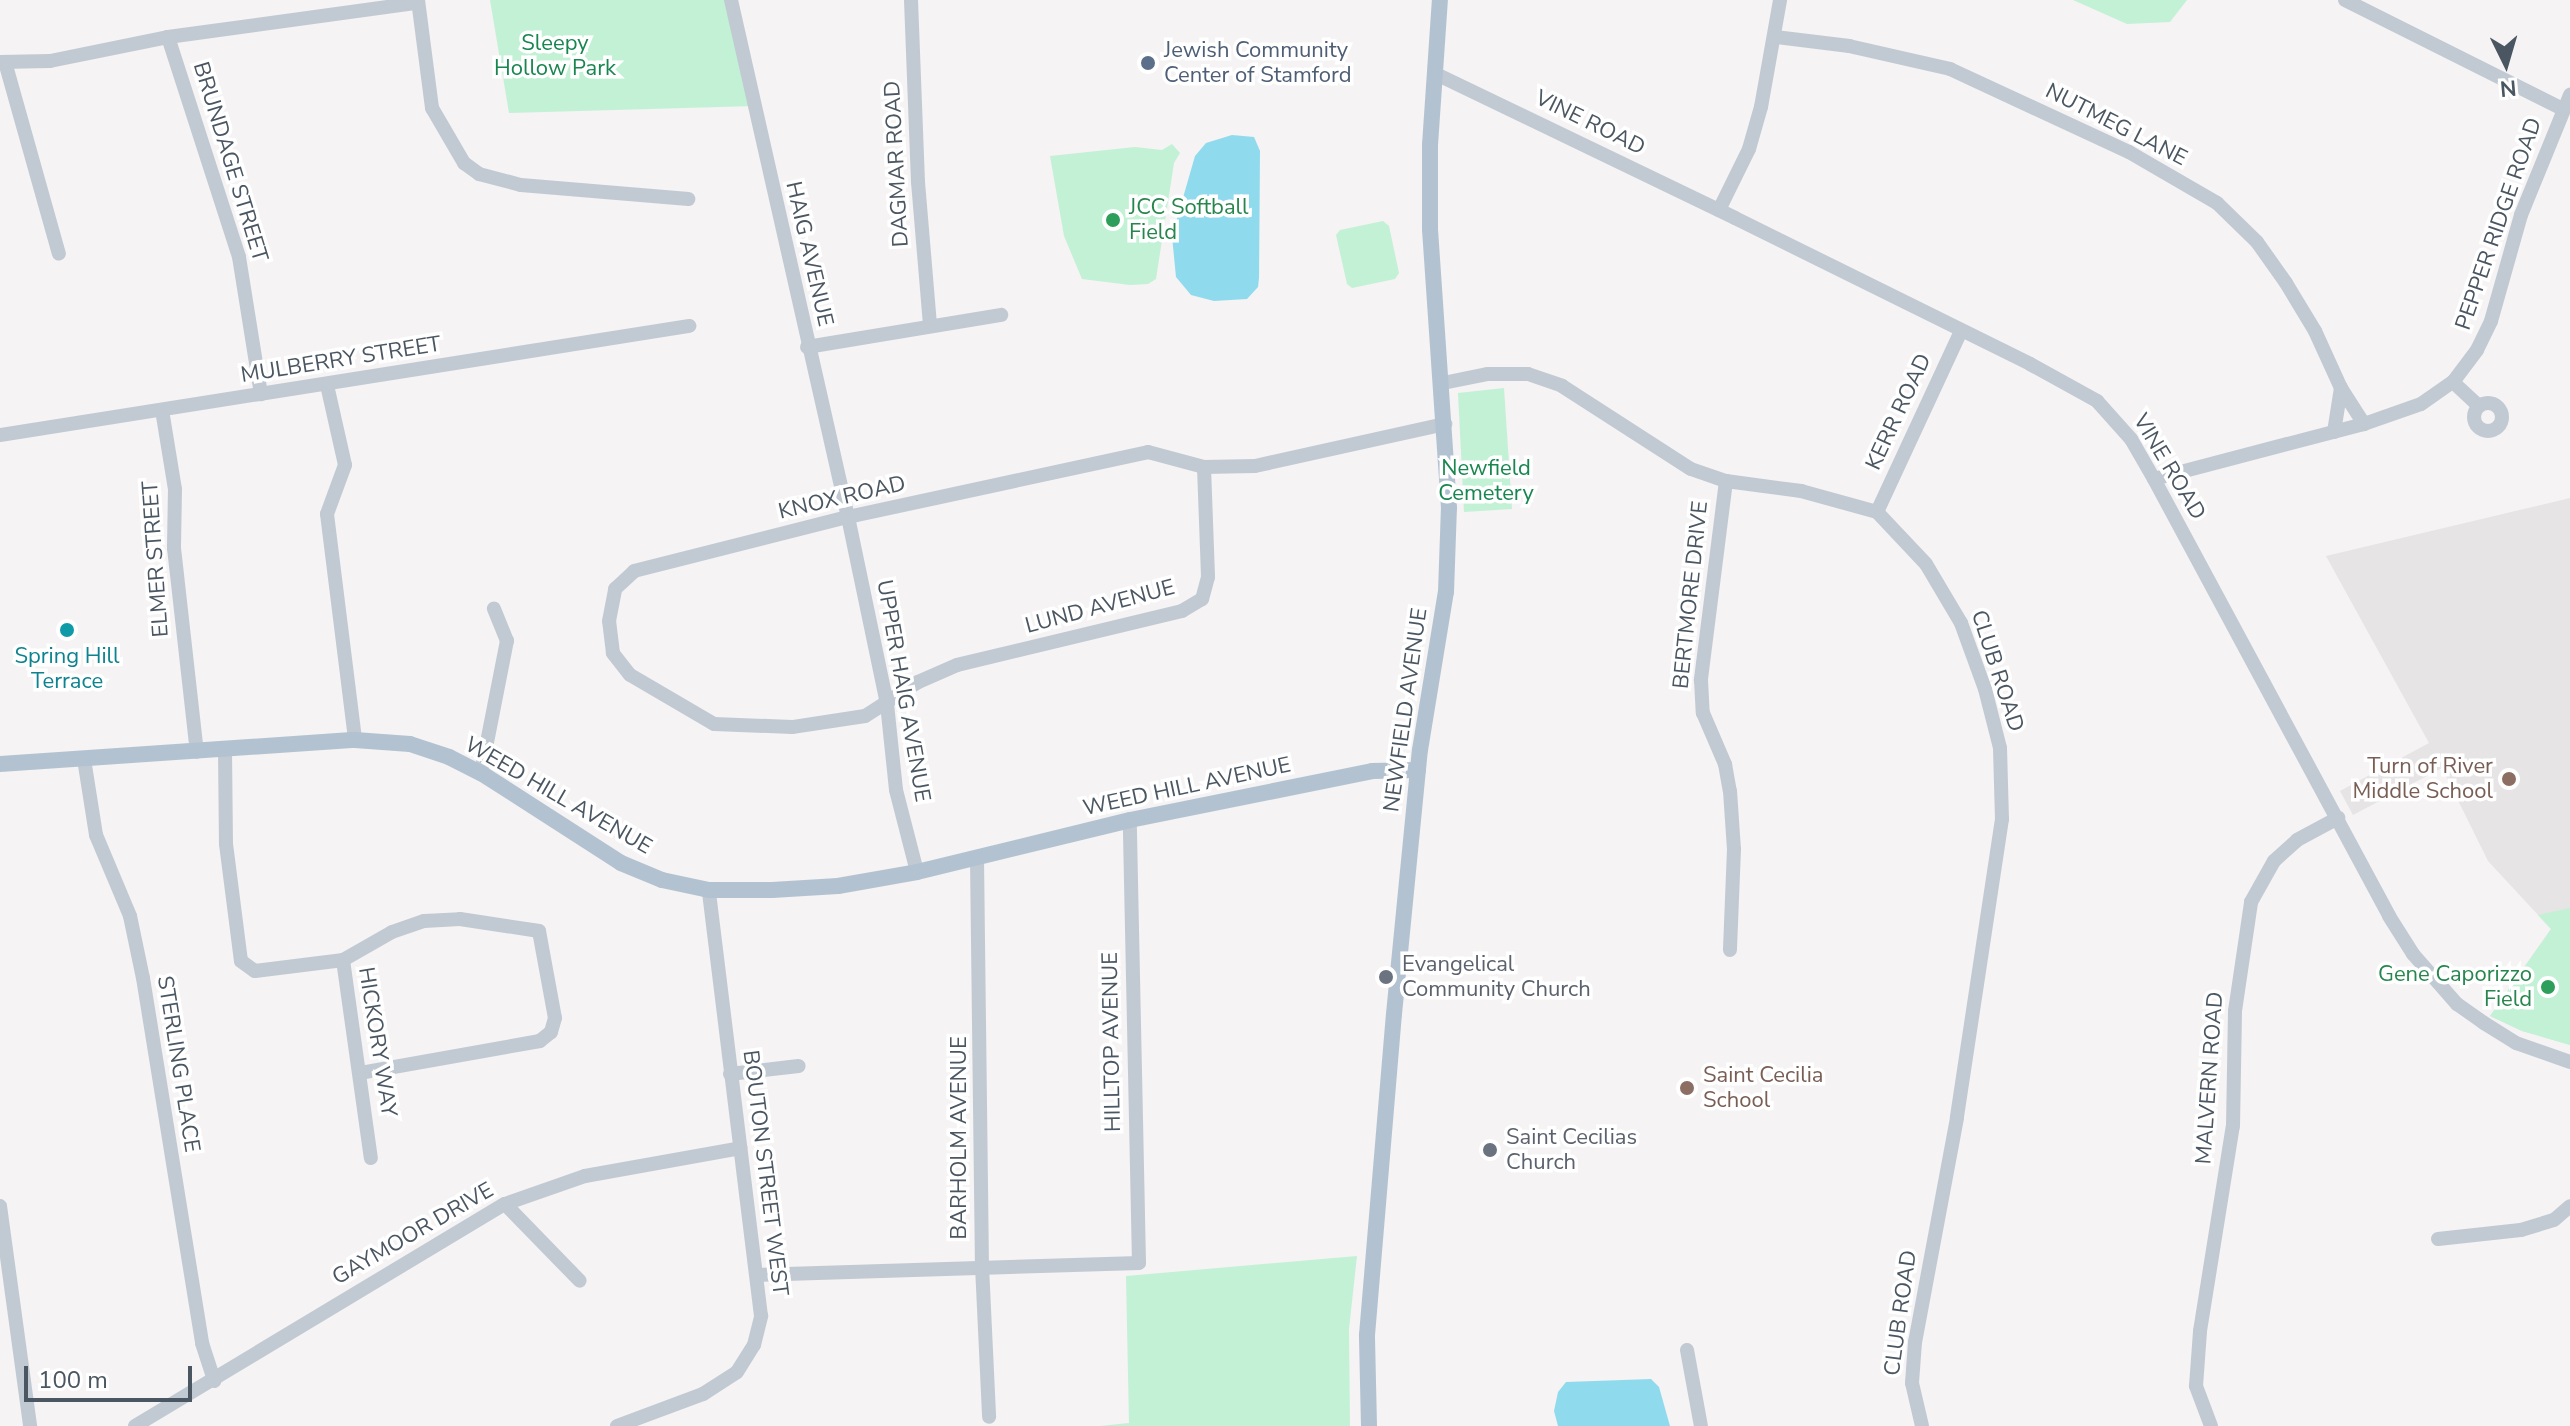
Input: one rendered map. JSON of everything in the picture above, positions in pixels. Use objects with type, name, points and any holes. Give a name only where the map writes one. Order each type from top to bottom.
[{"type":"main road","name":"NEWFIELD AVENUE","points":[[1369,1426],[1366,1375],[1371,1277],[1418,770],[1446,592],[1449,508],[1443,383],[1430,229],[1434,73],[1440,0]]},
{"type":"main road","name":"WEED HILL AVENUE","points":[[0,764],[355,740],[410,744],[449,757],[481,773],[621,863],[662,880],[709,890],[838,886],[977,859],[1130,820],[1372,771],[1418,770]]},
{"type":"street","name":"HAIG AVENUE","points":[[731,0],[807,347],[848,517]]},
{"type":"street","name":"DAGMAR ROAD","points":[[911,0],[918,182],[930,325]]},
{"type":"street","points":[[1719,210],[1749,149],[1776,37],[1780,0]]},
{"type":"street","points":[[2345,0],[2563,109]]},
{"type":"street","points":[[59,254],[2,62],[50,61],[168,37],[417,2],[432,108],[464,163],[479,174],[556,190],[688,199]]},
{"type":"street","name":"BRUNDAGE STREET","points":[[168,37],[239,257],[261,394]]},
{"type":"street","name":"NUTMEG LANE","points":[[1776,37],[1849,46],[1950,69],[2129,152],[2217,203],[2257,242],[2286,283],[2315,331],[2341,388],[2364,424]]},
{"type":"street","name":"VINE ROAD","points":[[1434,73],[1719,210],[2097,401],[2131,439],[2389,916],[2435,982],[2457,1004],[2516,1043],[2570,1062]]},
{"type":"street","name":"PEPPER RIDGE ROAD","points":[[2154,479],[2364,424],[2421,404],[2453,382],[2477,350],[2491,321],[2521,215],[2570,95]]},
{"type":"street","points":[[807,347],[1001,315]]},
{"type":"street","name":"MULBERRY STREET","points":[[0,435],[689,326]]},
{"type":"street","name":"KERR ROAD","points":[[1877,512],[1961,331]]},
{"type":"street","points":[[1443,383],[1488,374],[1528,374],[1562,386],[1691,469],[1726,481],[1801,491],[1877,512]]},
{"type":"street","points":[[2453,382],[2479,406]]},
{"type":"street","points":[[327,385],[345,465],[327,514],[355,740]]},
{"type":"street","points":[[2334,432],[2341,388]]},
{"type":"street","name":"ELMER STREET","points":[[162,410],[175,489],[174,548],[197,752]]},
{"type":"street","name":"KNOX ROAD","points":[[887,704],[865,716],[792,727],[714,724],[630,675],[613,653],[609,621],[615,589],[634,571],[848,517],[1148,452],[1204,467],[1255,466],[1445,424]]},
{"type":"street","name":"LUND AVENUE","points":[[887,704],[918,682],[957,665],[1182,611],[1202,599],[1208,577],[1204,467]]},
{"type":"street","name":"BERTMORE DRIVE","points":[[1726,481],[1701,680],[1703,713],[1725,764],[1730,791],[1734,849],[1730,950]]},
{"type":"street","name":"CLUB ROAD","points":[[1877,512],[1926,564],[1961,623],[1985,689],[2000,748],[2002,819],[1985,948],[1915,1342],[1912,1383],[1922,1426]]},
{"type":"street","name":"UPPER HAIG AVENUE","points":[[848,517],[887,704],[896,790],[917,872]]},
{"type":"street","points":[[481,773],[507,641],[494,608]]},
{"type":"street","name":"HICKORY WAY","points":[[225,751],[226,844],[241,961],[255,971],[343,960],[371,1158]]},
{"type":"street","name":"STERLING PLACE","points":[[84,759],[96,835],[130,916],[140,962],[197,1314],[214,1381]]},
{"type":"street","name":"MALVERN ROAD","points":[[2211,1426],[2196,1386],[2200,1331],[2233,1126],[2235,1011],[2251,902],[2274,861],[2297,840],[2338,818]]},
{"type":"street","name":"HILLTOP AVENUE","points":[[982,1266],[1139,1263],[1130,820]]},
{"type":"street","name":"BARHOLM AVENUE","points":[[977,859],[982,1266],[989,1417]]},
{"type":"street","name":"BOUTON STREET WEST","points":[[617,1426],[703,1394],[737,1372],[754,1345],[761,1316],[709,890]]},
{"type":"street","points":[[343,960],[392,932],[424,921],[460,919],[539,931],[555,1018],[551,1032],[540,1041],[361,1073]]},
{"type":"street","points":[[730,1074],[799,1066]]},
{"type":"street","name":"GAYMOOR DRIVE","points":[[135,1426],[505,1204],[585,1176],[740,1148]]},
{"type":"street","points":[[505,1204],[580,1281]]},
{"type":"street","points":[[0,1206],[4,1260],[30,1426]]},
{"type":"street","points":[[2438,1239],[2521,1230],[2554,1220],[2570,1206]]},
{"type":"street","points":[[757,1275],[982,1266]]},
{"type":"street","points":[[1687,1350],[1701,1426]]},
{"type":"shaded area","name":"Turn of River Middle School","points":[[2570,498],[2570,1045],[2522,1031],[2490,1016],[2551,929],[2488,861],[2442,768],[2353,815],[2340,791],[2429,743],[2326,556]]},
{"type":"green space","name":"Sleepy Hollow Park","points":[[490,0],[731,0],[755,106],[509,113]]},
{"type":"green space","points":[[2073,0],[2187,0],[2170,22],[2127,24]]},
{"type":"green space","name":"JCC Softball Field","points":[[1172,144],[1180,153],[1174,163],[1156,279],[1148,284],[1130,285],[1082,279],[1064,236],[1050,156],[1135,147],[1162,150]]},
{"type":"green space","points":[[1383,221],[1389,226],[1399,273],[1395,279],[1352,288],[1347,284],[1336,235],[1340,230]]},
{"type":"green space","name":"Newfield Cemetery","points":[[1504,388],[1512,509],[1464,512],[1458,393]]},
{"type":"green space","points":[[2570,908],[2570,1045],[2522,1031],[2490,1016],[2551,929],[2538,915]]},
{"type":"green space","points":[[1357,1256],[1349,1329],[1350,1426],[1100,1426],[1129,1423],[1126,1276]]},
{"type":"water","points":[[1232,135],[1254,137],[1260,151],[1259,278],[1258,287],[1247,299],[1214,301],[1191,295],[1176,277],[1172,236],[1195,156],[1206,143]]},
{"type":"water","points":[[1651,1379],[1659,1387],[1670,1426],[1558,1426],[1554,1411],[1558,1392],[1566,1382]]},
{"type":"place","name":"Jewish Community Center of Stamford","points":[[1148,63]]},
{"type":"place","name":"JCC Softball Field","points":[[1113,220]]},
{"type":"place","name":"Spring Hill Terrace","points":[[67,630]]},
{"type":"place","name":"Turn of River Middle School","points":[[2509,779]]},
{"type":"place","name":"Evangelical Community Church","points":[[1386,977]]},
{"type":"place","name":"Gene Caporizzo Field","points":[[2548,987]]},
{"type":"place","name":"Saint Cecilia School","points":[[1687,1088]]},
{"type":"place","name":"Saint Cecilias Church","points":[[1490,1150]]}]
